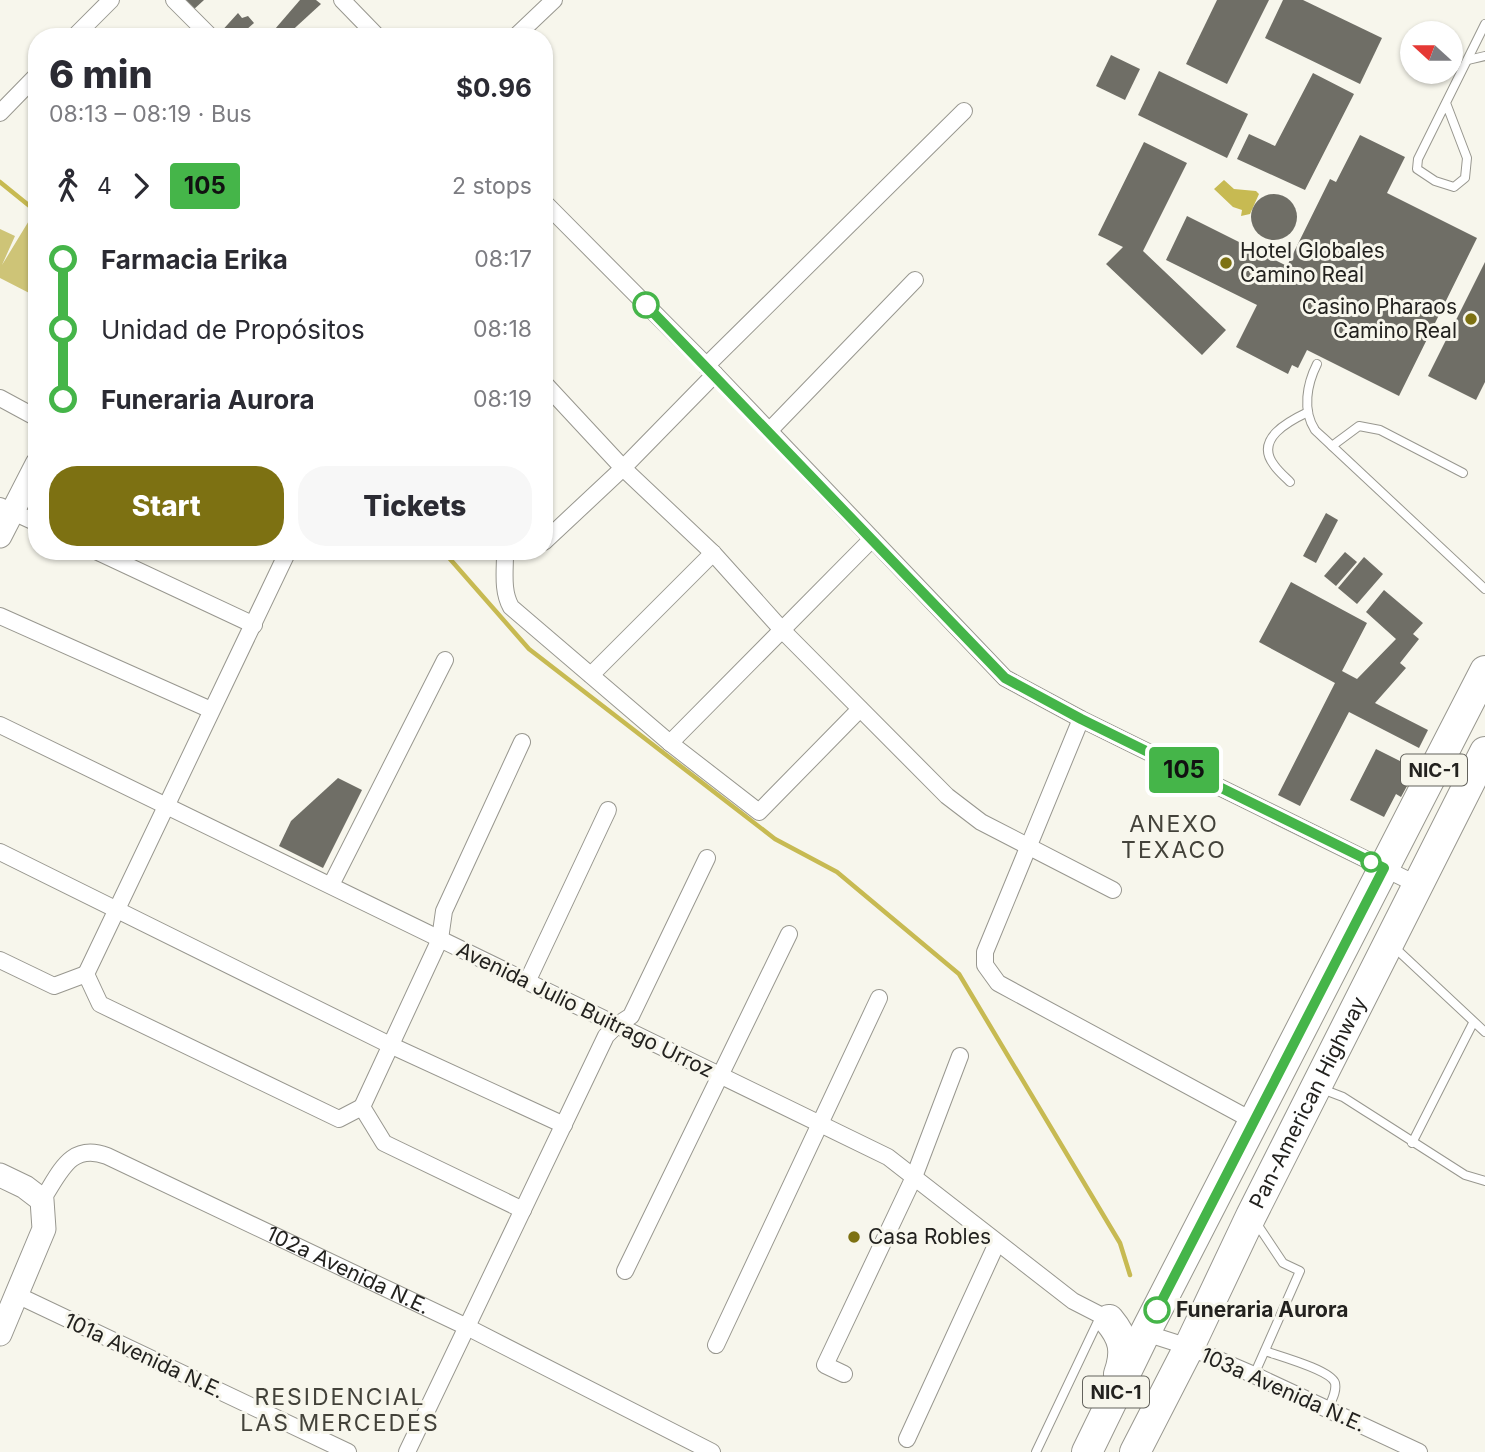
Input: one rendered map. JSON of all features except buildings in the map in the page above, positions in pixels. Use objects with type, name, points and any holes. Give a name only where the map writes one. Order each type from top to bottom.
[{"type":"highway","name":"Pan-American Highway","points":[[1087,1452],[1145,1333],[1485,671]]},
{"type":"highway","name":"Pan-American Highway","points":[[1135,1452],[1485,752]]},
{"type":"highway","points":[[1105,1318],[1122,1339],[1124,1353],[1108,1407]]},
{"type":"street","points":[[83,28],[111,0]]},
{"type":"street","points":[[174,0],[202,28]]},
{"type":"street","points":[[342,0],[369,28]]},
{"type":"street","points":[[524,28],[554,0]]},
{"type":"street","points":[[0,113],[28,84]]},
{"type":"street","points":[[553,534],[623,468],[710,370],[964,111]]},
{"type":"street","points":[[553,211],[710,370],[1005,678],[1081,719],[1418,885]]},
{"type":"street","points":[[769,431],[915,280]]},
{"type":"street","points":[[553,393],[623,468],[713,553],[783,631],[947,796],[981,822],[1113,890]]},
{"type":"street","points":[[0,398],[28,413]]},
{"type":"street","points":[[0,536],[6,509],[28,477]]},
{"type":"street","points":[[6,509],[28,519]]},
{"type":"street","points":[[670,743],[872,539]]},
{"type":"street","points":[[591,675],[713,553]]},
{"type":"street","points":[[115,560],[254,625]]},
{"type":"street","points":[[0,960],[54,986],[86,974],[284,560]]},
{"type":"street","points":[[508,560],[504,583],[506,599],[512,607],[670,743],[759,812],[860,709]]},
{"type":"street","points":[[0,616],[211,710]]},
{"type":"street","points":[[331,885],[445,660]]},
{"type":"street","points":[[1081,719],[985,952],[985,965],[998,983],[1255,1122]]},
{"type":"street","name":"Avenida Julio Buitrago Urroz","points":[[0,725],[888,1157],[1073,1301],[1105,1318],[1145,1333]]},
{"type":"street","points":[[86,974],[100,1004],[339,1119],[362,1107],[440,939],[444,911],[522,742]]},
{"type":"street","points":[[527,982],[608,810]]},
{"type":"street","points":[[0,852],[390,1045],[564,1125]]},
{"type":"street","points":[[408,1452],[606,1036],[631,1016],[707,858]]},
{"type":"street","points":[[625,1271],[789,934]]},
{"type":"street","points":[[716,1345],[879,998]]},
{"type":"street","points":[[844,1374],[825,1365],[914,1177],[960,1056]]},
{"type":"street","points":[[362,1107],[384,1143],[523,1210]]},
{"type":"street","name":"102a Avenida N.E.","points":[[42,1199],[68,1161],[78,1153],[93,1151],[467,1327],[712,1452]]},
{"type":"street","points":[[0,1175],[25,1186],[42,1199],[44,1229],[0,1334]]},
{"type":"street","points":[[908,1439],[997,1243]]},
{"type":"street","name":"101a Avenida N.E.","points":[[17,1296],[348,1452]]},
{"type":"street","name":"103a Avenida N.E.","points":[[1145,1333],[1189,1347],[1254,1375],[1419,1452]]},
{"type":"lane","points":[[1446,103],[1467,158],[1465,178],[1454,187],[1435,181],[1417,169],[1419,159],[1446,103],[1468,60],[1485,24]]},
{"type":"lane","points":[[1468,60],[1485,56]]},
{"type":"lane","points":[[1317,365],[1308,390],[1308,412],[1315,429],[1485,589]]},
{"type":"lane","points":[[1290,482],[1270,458],[1270,442],[1278,429],[1308,412]]},
{"type":"lane","points":[[1332,446],[1359,426],[1380,430],[1464,473]]},
{"type":"lane","points":[[1389,942],[1485,1032]]},
{"type":"lane","points":[[1412,1143],[1473,1023]]},
{"type":"lane","points":[[1317,1086],[1343,1097],[1465,1175],[1485,1181]]},
{"type":"lane","points":[[1251,1216],[1283,1264],[1300,1271],[1254,1375]]},
{"type":"lane","points":[[1036,1452],[1105,1318]]},
{"type":"lane","points":[[1265,1351],[1329,1374],[1336,1385],[1328,1409]]},
{"type":"shaded area","points":[[1224,180],[1234,189],[1256,191],[1259,194],[1250,214],[1241,216],[1242,210],[1233,207],[1214,189]]},
{"type":"shaded area","points":[[28,222],[28,292],[0,278],[0,229],[15,236],[2,265]]},
{"type":"waterway","points":[[0,182],[28,205]]},
{"type":"waterway","points":[[451,560],[529,649],[775,839],[837,872],[959,974],[1120,1243],[1130,1275]]},
{"type":"bus line","name":"105","points":[[646,305],[1005,678],[1081,719],[1384,868],[1157,1310]]},
{"type":"place","name":"Hotel Globales Camino Real","points":[[1226,263]]},
{"type":"place","name":"Casino Pharaos Camino Real","points":[[1471,319]]},
{"type":"place","name":"Casa Robles","points":[[854,1237]]},
{"type":"place","name":"Funeraria Aurora","points":[[1157,1310]]},
{"type":"district","name":"ANEXO TEXACO","points":[[1174,837]]},
{"type":"district","name":"RESIDENCIAL LAS MERCEDES","points":[[340,1410]]}]
